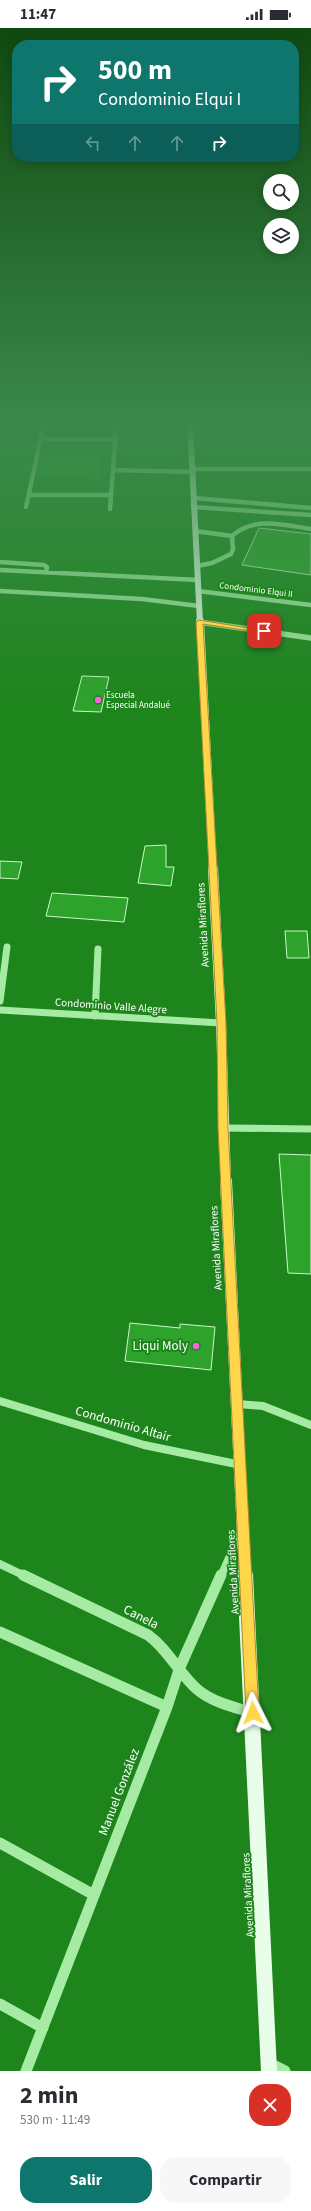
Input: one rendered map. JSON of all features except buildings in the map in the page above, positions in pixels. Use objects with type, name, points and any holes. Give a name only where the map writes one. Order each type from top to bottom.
[{"type":"main road","name":"Avenida Miraflores","points":[[194,519],[221,1023],[223,1128],[244,1525],[269,2067]]},
{"type":"street","points":[[197,566],[212,563],[231,554],[233,549],[232,536],[241,527],[255,524],[311,529]]},
{"type":"street","points":[[195,531],[232,536]]},
{"type":"street","points":[[0,562],[44,565],[47,567],[46,572]]},
{"type":"street","name":"Condominio Elqui II","points":[[0,570],[46,572],[198,585],[311,605]]},
{"type":"street","points":[[0,591],[142,599],[199,606]]},
{"type":"street","points":[[199,622],[311,638]]},
{"type":"street","points":[[0,1001],[7,947]]},
{"type":"street","points":[[95,1016],[98,949]]},
{"type":"street","name":"Condominio Valle Alegre","points":[[0,1010],[221,1023]]},
{"type":"street","points":[[223,1128],[311,1129]]},
{"type":"street","name":"Condominio Altair","points":[[0,1401],[144,1445],[241,1465]]},
{"type":"street","points":[[238,1404],[263,1406],[311,1425]]},
{"type":"street","name":"Manuel González","points":[[26,2071],[180,1667],[244,1525]]},
{"type":"street","name":"Canela","points":[[0,1564],[148,1635],[169,1651],[191,1683],[205,1695],[253,1713]]},
{"type":"street","points":[[0,1632],[166,1707]]},
{"type":"street","points":[[0,1843],[94,1895]]},
{"type":"street","points":[[0,2004],[42,2028]]},
{"type":"street","points":[[269,2067],[285,2071]]},
{"type":"place","name":"Escuela Especial Andalué","points":[[98,700]]},
{"type":"place","name":"Liqui Moly","points":[[196,1346]]},
{"type":"route","points":[[253,1713],[223,1128],[221,1023],[199,622],[264,631]]}]
